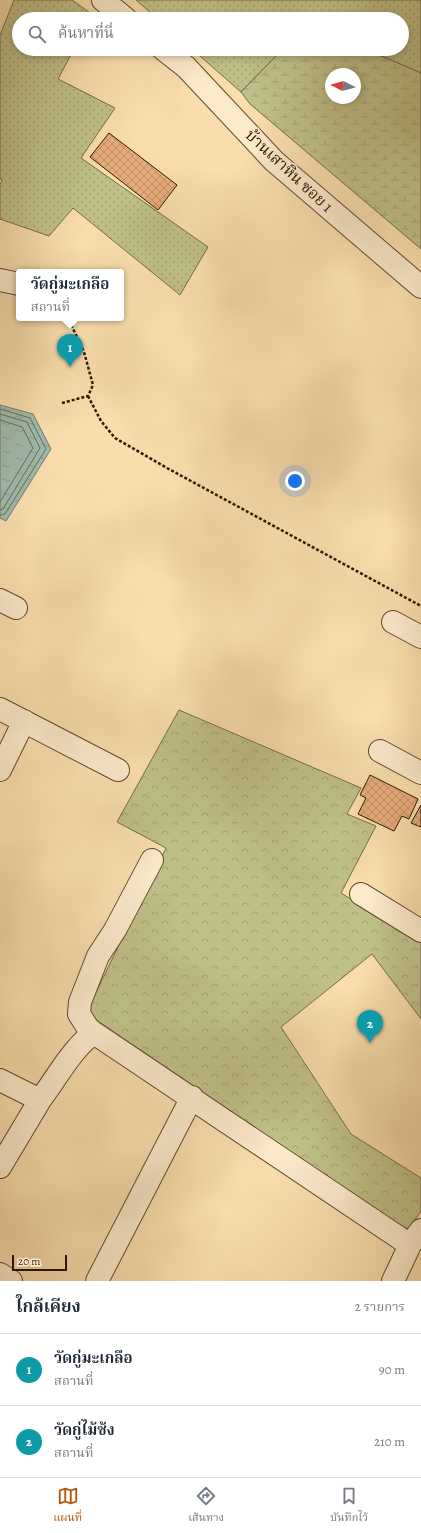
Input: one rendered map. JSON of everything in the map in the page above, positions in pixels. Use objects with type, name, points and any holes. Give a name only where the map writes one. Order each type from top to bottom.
[{"type":"street","points":[[103,0],[118,12]]},
{"type":"street","name":"บ้านเสาหิน ซอย 1","points":[[172,56],[186,67],[274,161],[421,287]]},
{"type":"street","points":[[0,280],[16,283]]},
{"type":"street","points":[[393,622],[421,637]]},
{"type":"street","points":[[0,709],[118,770]]},
{"type":"street","points":[[0,770],[24,721]]},
{"type":"street","points":[[380,751],[421,773]]},
{"type":"street","points":[[152,860],[115,930],[98,956],[80,1002],[79,1014],[88,1028],[94,1033],[192,1097],[416,1238],[393,1281]]},
{"type":"street","points":[[361,894],[421,931]]},
{"type":"street","points":[[0,1167],[40,1100],[85,1039],[94,1033]]},
{"type":"street","points":[[0,1080],[40,1100]]},
{"type":"street","points":[[97,1281],[192,1097]]},
{"type":"street","points":[[0,1274],[11,1281]]},
{"type":"path","points":[[69,321],[84,352],[93,385],[88,396]]},
{"type":"path","points":[[62,403],[88,396]]},
{"type":"path","points":[[88,396],[101,421],[115,438],[174,472],[421,606]]},
{"type":"green space","points":[[14,0],[72,0],[89,12],[12,12],[12,56],[70,56],[58,79],[115,108],[81,158],[208,247],[180,295],[73,208],[49,236],[0,219],[0,185],[2,180],[0,179],[0,35]]},
{"type":"green space","points":[[136,0],[421,0],[421,73],[381,56],[409,56],[409,12],[150,12]]},
{"type":"green space","points":[[200,56],[276,56],[241,92]]},
{"type":"green space","points":[[276,56],[381,56],[421,73],[421,249],[250,104],[241,92]]},
{"type":"green space","points":[[179,710],[361,788],[347,814],[376,826],[341,893],[421,942],[421,1019],[372,954],[281,1027],[351,1134],[421,1178],[421,1211],[408,1231],[86,1013],[166,848],[117,822]]},
{"type":"water","points":[[0,405],[33,414],[51,449],[6,521],[0,518]]},
{"type":"building","points":[[109,133],[177,185],[158,210],[90,157]]},
{"type":"building","points":[[370,775],[418,799],[409,819],[402,816],[394,831],[358,814],[366,798],[360,795]]},
{"type":"building","points":[[421,805],[421,827],[411,823]]},
{"type":"place","name":"วัดกู่มะเกลือ","points":[[70,367]]},
{"type":"place","name":"วัดกู่ไม้ซ้ง","points":[[370,1043]]}]
